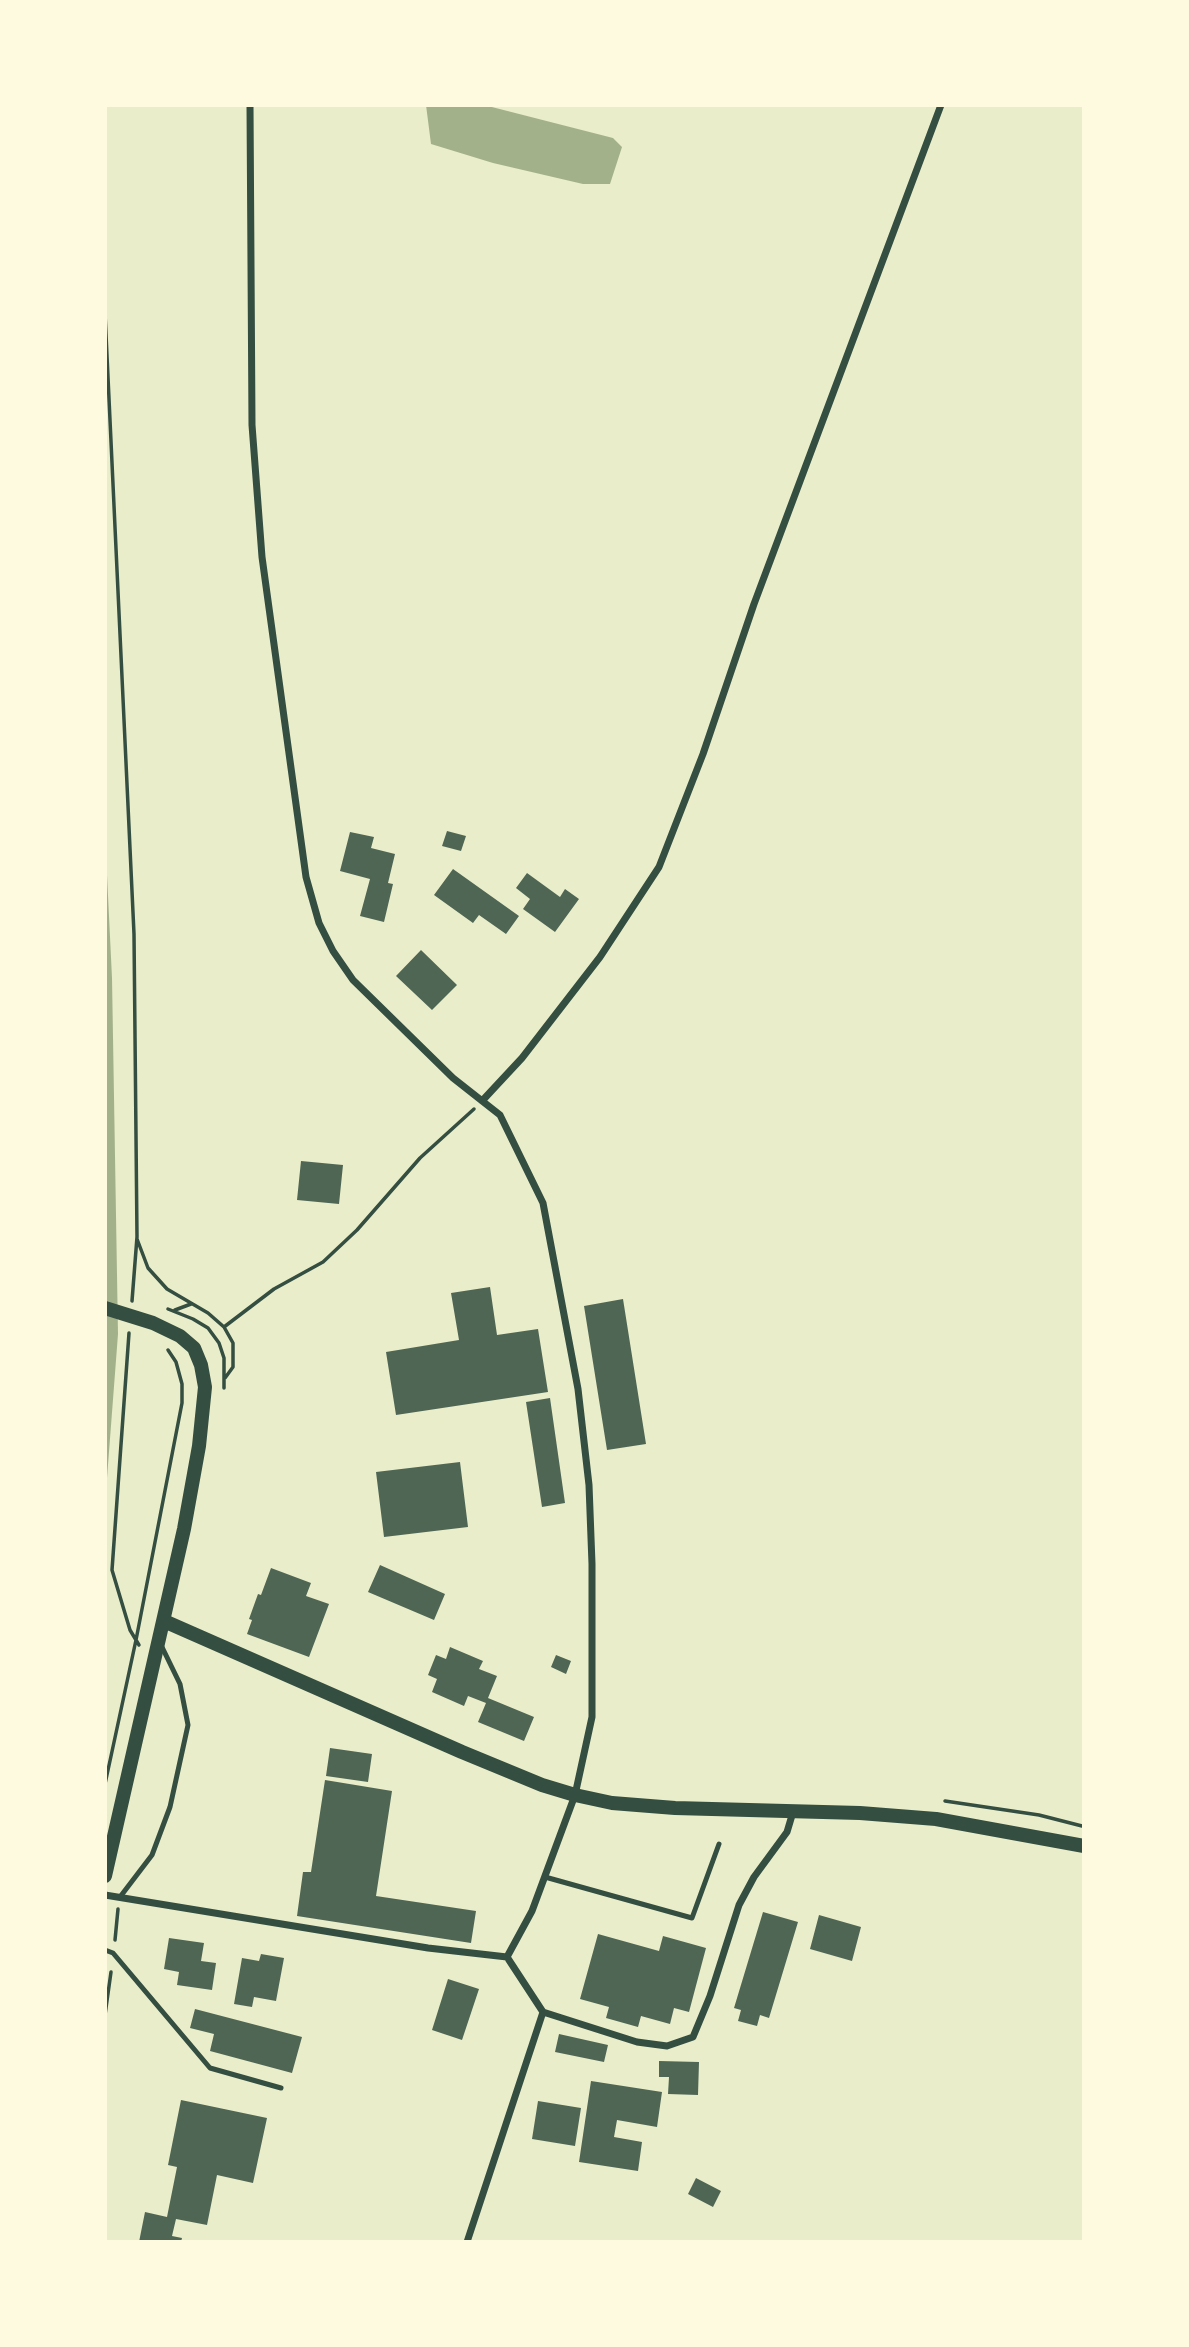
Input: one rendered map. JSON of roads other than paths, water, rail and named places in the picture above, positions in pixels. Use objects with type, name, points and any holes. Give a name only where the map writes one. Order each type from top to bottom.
[{"type":"main road","points":[[105,1308],[153,1323],[180,1336],[194,1349],[201,1365],[205,1387],[199,1447],[184,1529],[105,1876]]},
{"type":"main road","points":[[164,1621],[462,1752],[542,1785],[575,1795],[612,1803],[675,1808],[860,1813],[936,1819],[1084,1846]]},
{"type":"street","points":[[250,105],[252,425],[262,557],[306,877],[319,923],[333,951],[353,980],[453,1078],[500,1115],[505,1122],[543,1203],[578,1389],[589,1485],[593,1564],[592,1717],[575,1795],[532,1911],[507,1957]]},
{"type":"street","points":[[482,1101],[522,1058],[600,957],[659,867],[703,754],[754,604],[942,105]]},
{"type":"street","points":[[507,1957],[543,2012],[637,2042],[667,2046],[693,2037],[710,1996],[739,1905],[754,1877],[787,1832],[793,1812]]},
{"type":"street","points":[[105,1895],[428,1948],[507,1957]]},
{"type":"street","points":[[467,2242],[543,2012]]},
{"type":"lane","points":[[120,1897],[152,1855],[170,1807],[188,1725],[180,1684],[159,1641]]},
{"type":"lane","points":[[545,1878],[692,1918],[719,1844]]},
{"type":"lane","points":[[105,1950],[113,1953],[210,2068],[281,2088]]}]
